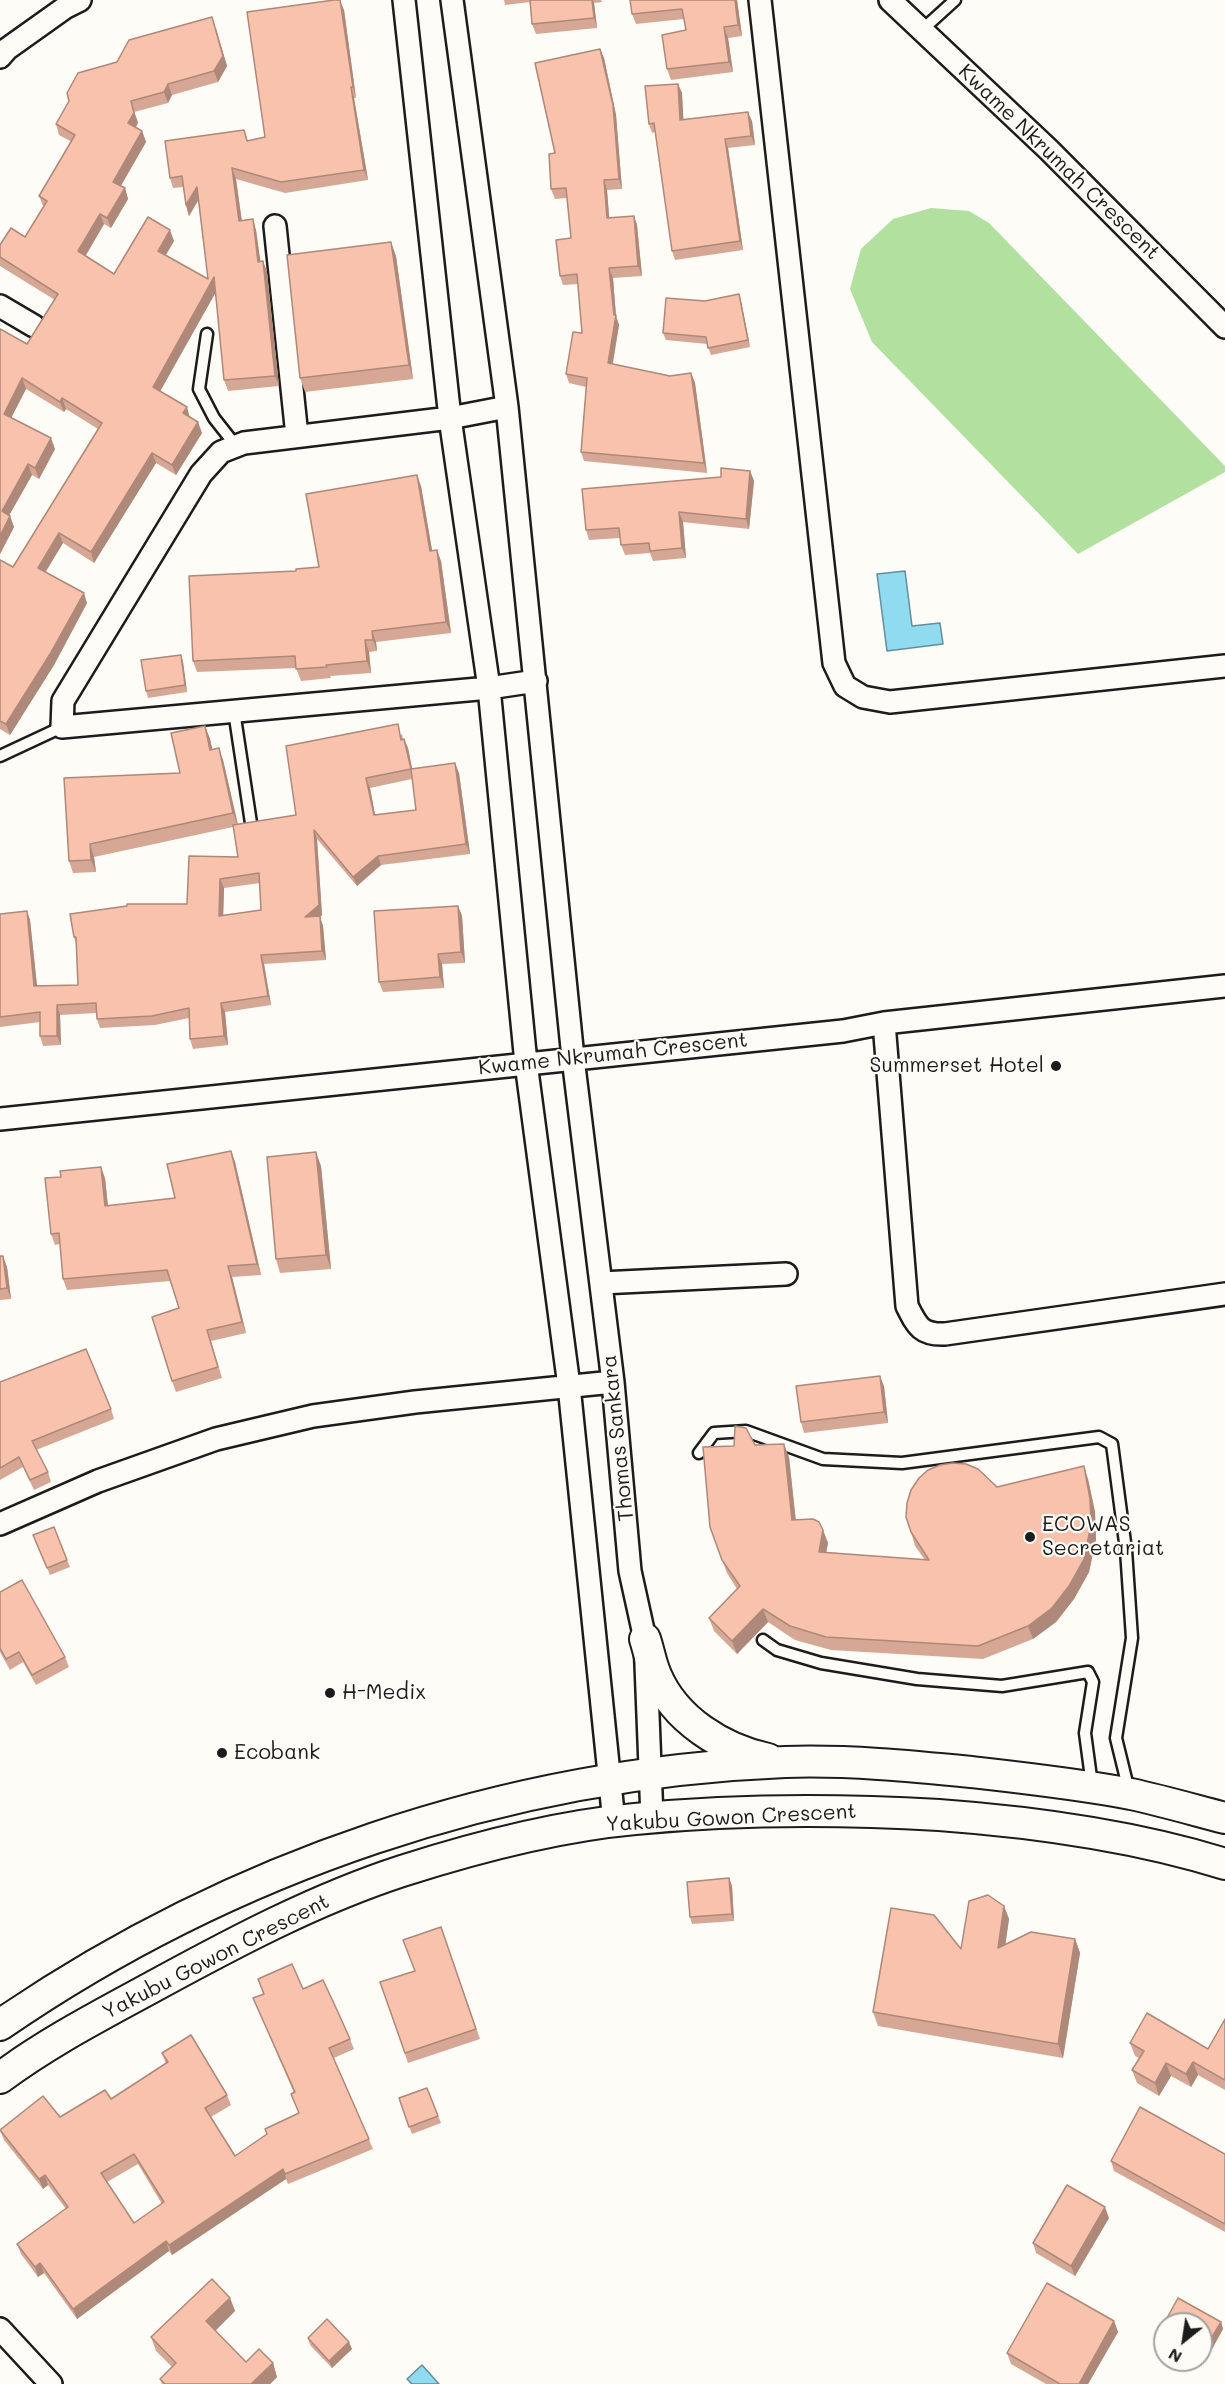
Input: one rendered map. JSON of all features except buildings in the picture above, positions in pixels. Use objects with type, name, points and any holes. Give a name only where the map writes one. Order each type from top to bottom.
[{"type":"main road","points":[[645,1639],[656,1675],[674,1706],[708,1735],[748,1754],[786,1762]]},
{"type":"main road","name":"Yakubu Gowon Crescent","points":[[0,2025],[43,1996],[156,1932],[250,1886],[319,1857],[390,1832],[510,1800],[609,1778],[786,1762],[902,1765],[1013,1777],[1130,1794],[1225,1818]]},
{"type":"main road","name":"Yakubu Gowon Crescent","points":[[0,2078],[95,2018],[218,1952],[339,1895],[400,1872],[468,1851],[560,1830],[652,1818],[774,1811],[859,1810],[1010,1820],[1091,1832],[1225,1863]]},
{"type":"street","points":[[0,57],[7,49],[80,0]]},
{"type":"street","points":[[404,0],[450,418],[489,688],[526,1064],[569,1386],[614,1822]]},
{"type":"street","name":"Thomas Sankara","points":[[452,0],[507,407],[573,1058],[613,1382],[630,1571],[645,1639],[652,1818]]},
{"type":"street","points":[[760,0],[834,663],[844,686],[863,698],[890,702],[1225,666]]},
{"type":"street","name":"Kwame Nkrumah Crescent","points":[[890,0],[1049,150],[1225,327]]},
{"type":"street","points":[[274,226],[297,436]]},
{"type":"street","points":[[0,306],[34,326]]},
{"type":"street","points":[[507,407],[450,418],[244,443],[221,452],[201,474],[63,701],[62,727],[489,688],[536,681]]},
{"type":"street","name":"Kwame Nkrumah Crescent","points":[[0,1119],[843,1031],[884,1023],[1225,986]]},
{"type":"street","points":[[884,1023],[907,1306],[917,1326],[927,1333],[945,1334],[1225,1294]]},
{"type":"street","points":[[601,1283],[786,1274]]},
{"type":"street","points":[[0,1524],[98,1481],[227,1437],[313,1416],[415,1402],[613,1382]]},
{"type":"street","points":[[0,2329],[51,2384]]},
{"type":"lane","points":[[922,30],[955,0]]},
{"type":"lane","points":[[207,334],[199,389],[214,418],[236,446]]},
{"type":"lane","points":[[234,711],[251,824]]},
{"type":"lane","points":[[0,756],[62,727]]},
{"type":"lane","points":[[699,1453],[714,1433],[746,1431],[823,1459],[902,1463],[1099,1437],[1112,1444],[1126,1550],[1132,1638],[1116,1738],[1130,1794]]},
{"type":"lane","points":[[764,1640],[777,1650],[821,1663],[917,1680],[1002,1686],[1088,1672],[1094,1682],[1085,1733],[1092,1789]]},
{"type":"green space","points":[[931,208],[969,211],[989,223],[1225,466],[1225,472],[1078,554],[872,342],[850,289],[861,249],[893,219]]},
{"type":"water","points":[[905,571],[912,626],[940,623],[943,644],[887,651],[877,574]]},
{"type":"water","points":[[422,2365],[439,2384],[412,2384],[407,2379]]},
{"type":"place","name":"Summerset Hotel","points":[[1056,1066]]},
{"type":"place","name":"ECOWAS Secretariat","points":[[1030,1537]]},
{"type":"place","name":"H-Medix","points":[[330,1693]]},
{"type":"place","name":"Ecobank","points":[[222,1753]]}]
